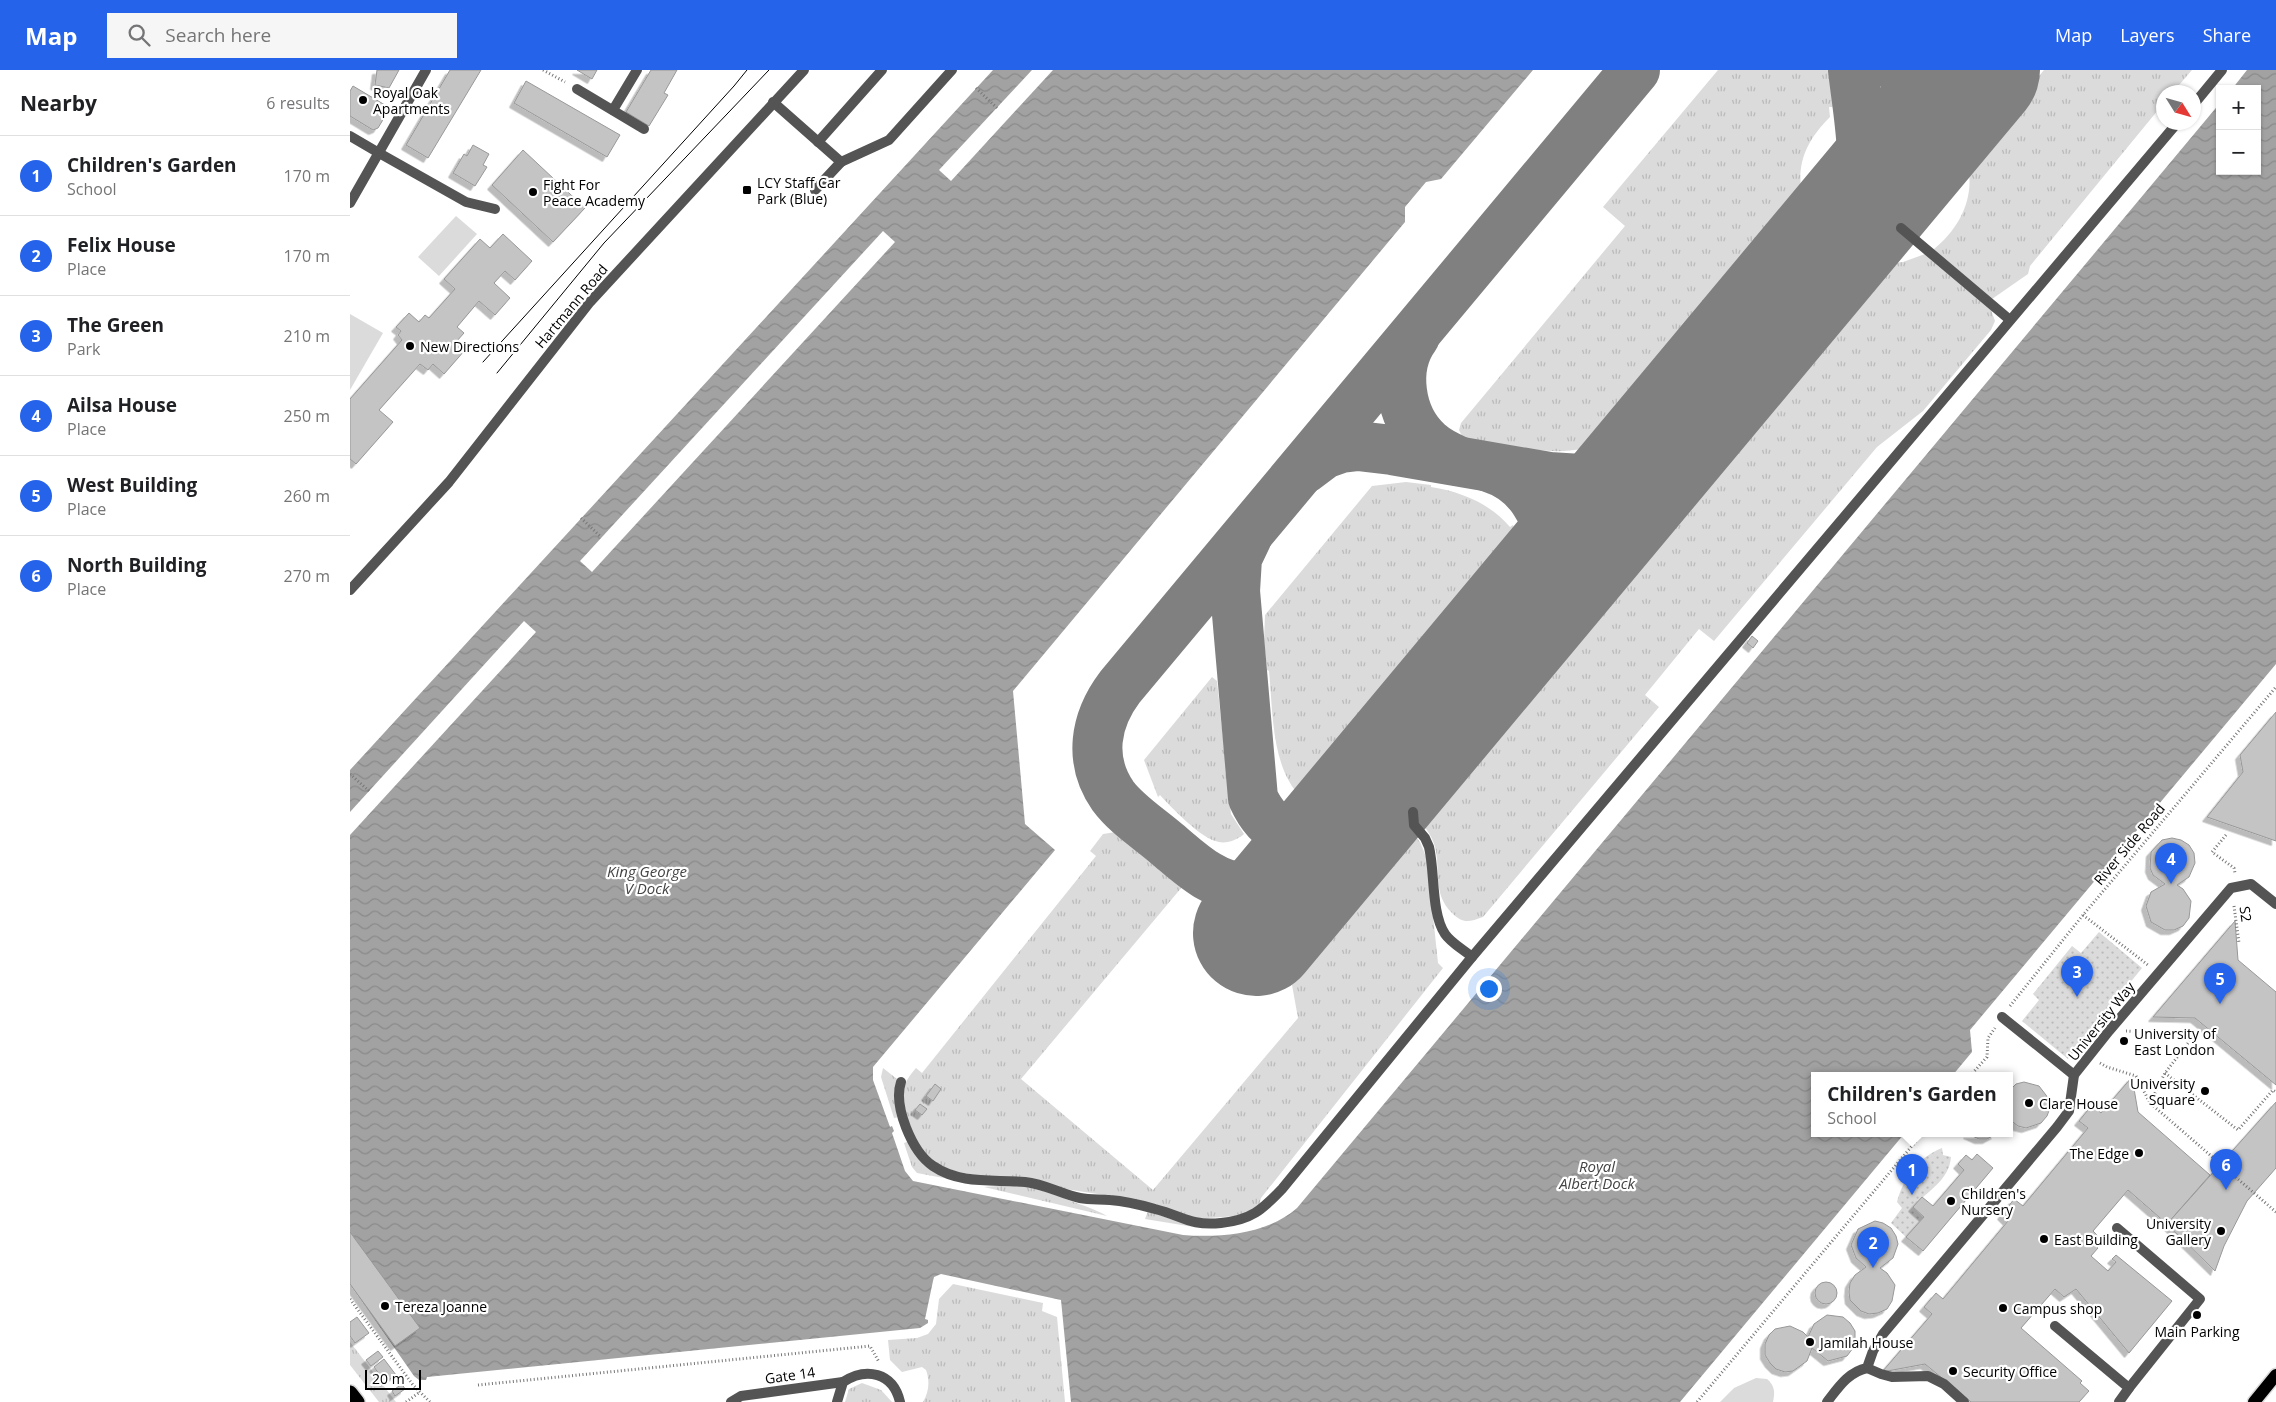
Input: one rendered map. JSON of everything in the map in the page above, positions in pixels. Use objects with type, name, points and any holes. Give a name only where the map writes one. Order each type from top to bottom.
[{"type":"highway","points":[[350,1393],[357,1402]]},
{"type":"main road","points":[[2254,1402],[2276,1375]]},
{"type":"street","points":[[350,204],[426,70]]},
{"type":"street","points":[[613,110],[637,70]]},
{"type":"street","name":"Hartmann Road","points":[[350,590],[450,482],[590,302],[804,70]]},
{"type":"street","points":[[818,142],[882,70]]},
{"type":"street","points":[[815,190],[841,162],[889,140],[952,70]]},
{"type":"street","points":[[2201,96],[2222,70]]},
{"type":"street","points":[[577,88],[644,129]]},
{"type":"street","points":[[773,102],[841,162]]},
{"type":"street","points":[[901,1082],[898,1089],[900,1104],[911,1140],[925,1160],[943,1172],[981,1182],[1009,1181],[1040,1185],[1082,1198],[1110,1200],[1152,1208],[1190,1222],[1205,1224],[1250,1217],[1264,1209],[1472,956],[2171,130]]},
{"type":"street","points":[[350,136],[466,202],[494,209]]},
{"type":"street","points":[[1901,228],[2010,320]]},
{"type":"street","points":[[1412,812],[1414,825],[1425,838],[1429,847],[1442,928],[1446,936],[1472,956]]},
{"type":"street","points":[[2234,887],[2251,884],[2276,904]]},
{"type":"street","name":"University Way","points":[[1867,1368],[1873,1350],[1883,1334],[2069,1111],[2074,1075],[2109,1031],[2234,887]]},
{"type":"street","points":[[2002,1017],[2074,1075]]},
{"type":"street","points":[[2117,1228],[2200,1299],[2119,1402]]},
{"type":"street","points":[[2055,1326],[2129,1388]]},
{"type":"street","points":[[1827,1402],[1847,1377],[1854,1372],[1867,1368],[1892,1376],[1928,1376],[1964,1402]]},
{"type":"street","name":"Gate 14","points":[[730,1402],[742,1396],[843,1382],[853,1375],[864,1373],[884,1378],[897,1391],[900,1402]]},
{"type":"street","points":[[837,1402],[843,1382]]},
{"type":"path","points":[[543,70],[577,88]]},
{"type":"path","points":[[976,88],[997,108]]},
{"type":"path","points":[[581,518],[602,537]]},
{"type":"path","name":"River Side Road","points":[[1974,1072],[1987,1057],[1988,1038],[2002,1017],[2083,915],[2276,687]]},
{"type":"path","points":[[350,774],[368,791]]},
{"type":"path","name":"S2","points":[[2226,835],[2212,852],[2234,868],[2239,943]]},
{"type":"path","points":[[2083,915],[2159,973]]},
{"type":"path","points":[[2109,1031],[2195,1034],[2165,1073],[2150,1103]]},
{"type":"path","points":[[2089,1056],[2107,1067],[2136,1076],[2150,1103],[2276,1212]]},
{"type":"path","points":[[2165,1073],[2238,1130],[2273,1090],[2276,1092]]},
{"type":"path","points":[[1697,1402],[1919,1137]]},
{"type":"path","points":[[350,1299],[420,1392],[430,1402]]},
{"type":"path","points":[[478,1385],[870,1346],[879,1362]]},
{"type":"path","points":[[406,1402],[420,1392]]},
{"type":"green space","points":[[1718,70],[1829,70],[1833,107],[1829,107],[1830,117],[1815,135],[1804,154],[1800,175],[1803,199],[1604,439],[1590,446],[1574,450],[1557,451],[1520,448],[1469,439],[1462,436],[1459,430],[1461,423],[1625,226],[1603,207]]},
{"type":"green space","points":[[2044,70],[2192,70],[2179,85],[2156,85],[2156,113],[2030,266],[2028,274],[1992,299],[1933,250],[1951,232],[1964,211],[1969,187],[1967,162]]},
{"type":"green space","points":[[456,216],[477,234],[439,276],[418,257]]},
{"type":"green space","points":[[1925,254],[1991,310],[1995,321],[1991,330],[1923,411],[1877,447],[1714,641],[1699,629],[1645,695],[1659,707],[1483,917],[1466,921],[1456,917],[1442,898],[1439,890],[1435,847],[1428,832],[1419,820],[1881,264],[1903,262]]},
{"type":"green space","points":[[350,314],[383,333],[350,390]]},
{"type":"green space","points":[[1406,482],[1431,485],[1431,487],[1453,492],[1484,505],[1510,527],[1513,525],[1518,538],[1301,797],[1291,785],[1284,771],[1275,738],[1269,671],[1267,670],[1264,641],[1265,615],[1372,486]]},
{"type":"green space","points":[[1212,677],[1217,681],[1231,814],[1244,834],[1229,842],[1219,842],[1204,835],[1187,822],[1160,795],[1158,797],[1144,760]]},
{"type":"green space","points":[[1410,830],[1420,842],[1427,859],[1438,963],[1443,968],[1261,1198],[1256,1208],[1237,1216],[1194,1219],[1104,1195],[958,1172],[934,1162],[922,1150],[913,1134],[906,1114],[903,1096],[907,1080],[916,1068],[922,1073],[1096,856],[1090,851],[1103,834],[1116,832],[1182,887],[1021,1079],[1153,1190],[1298,1018],[1290,974]]},
{"type":"green space","points":[[2099,932],[2142,968],[2068,1059],[2022,1021],[2039,1000],[2033,994],[2072,946],[2081,953]]},
{"type":"green space","points":[[883,1068],[897,1079],[894,1093],[899,1117],[894,1118],[881,1077]]},
{"type":"green space","points":[[907,1142],[924,1165],[949,1179],[917,1173],[912,1167],[904,1143]]},
{"type":"green space","points":[[1942,1148],[1943,1155],[1951,1157],[1946,1173],[1913,1207],[1924,1217],[1906,1237],[1891,1223],[1902,1208],[1897,1202],[1903,1185],[1919,1163]]},
{"type":"green space","points":[[1009,1185],[1033,1188],[1107,1216],[984,1187]]},
{"type":"green space","points":[[1148,1211],[1194,1227],[1145,1219]]},
{"type":"green space","points":[[953,1284],[1043,1303],[1042,1311],[1057,1317],[1065,1402],[923,1402],[928,1386],[926,1370],[922,1367],[902,1372],[890,1360],[888,1340],[917,1338],[928,1334],[936,1324],[939,1299]]},
{"type":"green space","points":[[350,1342],[396,1402],[379,1402],[350,1365]]},
{"type":"green space","points":[[1756,1378],[1767,1379],[1772,1384],[1774,1392],[1773,1402],[1720,1402],[1734,1388]]},
{"type":"green space","points":[[862,1383],[881,1390],[892,1402],[845,1402],[849,1389]]},
{"type":"water","points":[[993,70],[1533,70],[1441,179],[1426,182],[1405,207],[1405,222],[1013,691],[1025,824],[1055,850],[873,1067],[873,1080],[890,1127],[892,1126],[894,1131],[892,1133],[905,1171],[913,1181],[1183,1235],[1212,1236],[1258,1229],[1285,1217],[1297,1208],[2197,130],[2201,130],[2201,126],[2216,108],[2216,175],[2261,175],[2261,85],[2235,85],[2247,70],[2276,70],[2276,664],[1970,1030],[1972,1052],[1955,1072],[1811,1072],[1811,1137],[1901,1137],[1680,1402],[1071,1402],[1061,1300],[941,1274],[934,1277],[925,1319],[928,1320],[928,1323],[920,1328],[427,1377],[426,1380],[419,1380],[414,1376],[350,1284],[350,770]]},
{"type":"pier","points":[[1032,70],[1053,70],[951,181],[939,170]]},
{"type":"pier","points":[[883,231],[895,242],[592,572],[580,561]]},
{"type":"pier","points":[[524,621],[536,632],[350,835],[350,812]]},
{"type":"building","points":[[377,70],[399,70],[389,88],[375,85]]},
{"type":"building","points":[[450,70],[481,70],[428,158],[406,145]]},
{"type":"building","points":[[577,70],[597,70],[592,79]]},
{"type":"building","points":[[651,70],[677,70],[664,93],[668,95],[649,126],[626,112]]},
{"type":"building","points":[[526,81],[620,135],[607,157],[514,103]]},
{"type":"building","name":"Royal Oak Apartments","points":[[353,86],[390,108],[378,128],[373,130],[350,116],[350,91]]},
{"type":"building","points":[[473,145],[489,154],[483,165],[487,167],[475,186],[453,173],[464,154],[467,156]]},
{"type":"building","name":"Fight For Peace Academy","points":[[523,150],[585,208],[553,242],[492,185]]},
{"type":"building","points":[[503,234],[532,261],[515,280],[505,271],[494,283],[510,298],[495,315],[479,301],[457,327],[464,333],[456,342],[465,350],[444,374],[433,364],[428,370],[420,364],[379,410],[393,422],[356,464],[350,459],[350,399],[402,340],[398,335],[401,331],[396,327],[409,313],[419,322],[425,315],[429,318],[455,289],[444,279],[480,239],[490,248]]},
{"type":"building","points":[[1752,636],[1758,641],[1753,648],[1747,643]]},
{"type":"building","points":[[2276,712],[2276,841],[2207,817],[2243,772],[2240,755]]},
{"type":"building","points":[[2172,838],[2181,840],[2189,845],[2194,853],[2195,863],[2189,877],[2177,885],[2183,889],[2191,901],[2189,918],[2183,926],[2174,930],[2165,930],[2151,922],[2146,906],[2151,892],[2165,884],[2153,875],[2150,868],[2151,852],[2162,840]]},
{"type":"building","points":[[2235,921],[2238,960],[2276,992],[2276,1085],[2195,1018],[2153,1017]]},
{"type":"building","name":"East Building","points":[[2132,1077],[2138,1112],[2210,1175],[2167,1224],[2128,1190],[2093,1231],[2098,1236],[2093,1243],[2098,1248],[2091,1256],[2108,1271],[2116,1262],[2112,1259],[2116,1255],[2172,1301],[2129,1353],[2076,1289],[2064,1297],[2055,1289],[2021,1328],[2082,1381],[2080,1383],[2089,1391],[2079,1402],[1971,1402],[1925,1364],[1882,1372],[1932,1314],[1924,1307],[1936,1293],[1943,1299],[2008,1221],[2002,1215],[2014,1199],[2023,1206],[2088,1128],[2079,1121],[2092,1105],[2101,1113]]},
{"type":"building","name":"Clare House","points":[[2024,1082],[2039,1086],[2049,1099],[2050,1108],[2047,1116],[2041,1123],[2026,1128],[2013,1122],[2013,1087]]},
{"type":"building","points":[[935,1084],[941,1089],[933,1101],[926,1096]]},
{"type":"building","points":[[2276,1102],[2276,1168],[2247,1201],[2224,1246],[2215,1271],[2167,1224]]},
{"type":"building","points":[[920,1104],[927,1109],[922,1115],[915,1110]]},
{"type":"building","points":[[1975,1137],[1991,1137],[1987,1139]]},
{"type":"building","name":"Children's Nursery","points":[[1977,1154],[1993,1168],[1923,1251],[1906,1237],[1924,1217],[1913,1207],[1922,1197],[1933,1206],[1964,1170],[1958,1164],[1966,1155],[1972,1160]]},
{"type":"building","points":[[1875,1221],[1891,1228],[1898,1244],[1893,1258],[1880,1268],[1887,1273],[1895,1285],[1892,1301],[1887,1309],[1869,1314],[1861,1311],[1850,1300],[1850,1283],[1855,1275],[1866,1267],[1856,1258],[1851,1245],[1858,1229]]},
{"type":"building","name":"Tereza Joanne","points":[[350,1232],[420,1328],[395,1346],[350,1284]]},
{"type":"building","points":[[1826,1282],[1834,1285],[1837,1293],[1834,1301],[1826,1304],[1818,1301],[1815,1293],[1818,1285]]},
{"type":"building","name":"Jamilah House","points":[[1827,1315],[1843,1317],[1855,1331],[1853,1348],[1847,1356],[1828,1361],[1812,1348],[1807,1361],[1793,1371],[1785,1372],[1776,1369],[1770,1363],[1765,1355],[1765,1344],[1769,1335],[1775,1329],[1790,1326],[1803,1332],[1808,1337],[1814,1324]]},
{"type":"building","points":[[357,1317],[369,1333],[355,1343],[350,1336],[350,1322]]},
{"type":"building","points":[[378,1351],[383,1357],[371,1366],[366,1360]]},
{"type":"building","points":[[384,1359],[396,1375],[385,1382],[374,1367]]},
{"type":"building","points":[[402,1384],[405,1389],[395,1396],[392,1391]]},
{"type":"taxiway","points":[[1318,859],[1284,881],[1266,887],[1245,888],[1233,886],[1203,873],[1132,816],[1113,796],[1105,782],[1098,754],[1100,726],[1105,713],[1120,687],[1635,70]]},
{"type":"taxiway","points":[[1839,236],[1855,206],[1862,172],[1861,137],[1853,70]]},
{"type":"taxiway","points":[[1899,70],[1931,77],[1939,77],[1963,70]]},
{"type":"taxiway","points":[[1415,336],[1403,362],[1401,377],[1405,406],[1410,420],[1428,443],[1438,451],[1458,461]]},
{"type":"taxiway","points":[[1304,469],[1324,454],[1341,448],[1358,446],[1549,477],[1581,479],[1613,473],[1628,467],[1671,437]]},
{"type":"taxiway","points":[[1491,468],[1504,473],[1525,489],[1534,499],[1545,523],[1549,557],[1544,577],[1533,602]]},
{"type":"taxiway","points":[[1247,537],[1237,558],[1235,591],[1253,798],[1261,813],[1271,824],[1294,836],[1320,835],[1348,822]]},
{"type":"runway","points":[[1256,933],[1977,70]]},
{"type":"tram line","points":[[483,362],[747,70]]},
{"type":"tram line","points":[[497,373],[604,243],[769,70]]},
{"type":"place","name":"Royal Oak Apartments","points":[[363,100]]},
{"type":"place","name":"LCY Staff Car Park (Blue)","points":[[747,190]]},
{"type":"place","name":"Fight For Peace Academy","points":[[533,192]]},
{"type":"place","name":"New Directions","points":[[410,346]]},
{"type":"place","name":"Ailsa House","points":[[2171,884]]},
{"type":"place","name":"The Green","points":[[2077,997]]},
{"type":"place","name":"West Building","points":[[2220,1004]]},
{"type":"place","name":"University of East London","points":[[2124,1041]]},
{"type":"place","name":"University Square","points":[[2205,1091]]},
{"type":"place","name":"Clare House","points":[[2029,1103]]},
{"type":"place","name":"The Edge","points":[[2139,1153]]},
{"type":"place","name":"North Building","points":[[2226,1190]]},
{"type":"place","name":"Children's Garden","points":[[1912,1195]]},
{"type":"place","name":"Children's Nursery","points":[[1951,1201]]},
{"type":"place","name":"University Gallery","points":[[2221,1231]]},
{"type":"place","name":"East Building","points":[[2044,1239]]},
{"type":"place","name":"Felix House","points":[[1873,1268]]},
{"type":"place","name":"Tereza Joanne","points":[[385,1306]]},
{"type":"place","name":"Campus shop","points":[[2003,1308]]},
{"type":"place","name":"Main Parking","points":[[2197,1315]]},
{"type":"place","name":"Jamilah House","points":[[1810,1342]]},
{"type":"place","name":"Security Office","points":[[1953,1371]]},
{"type":"water label","name":"King George V Dock","points":[[647,880]]},
{"type":"water label","name":"Royal Albert Dock","points":[[1597,1174]]}]
